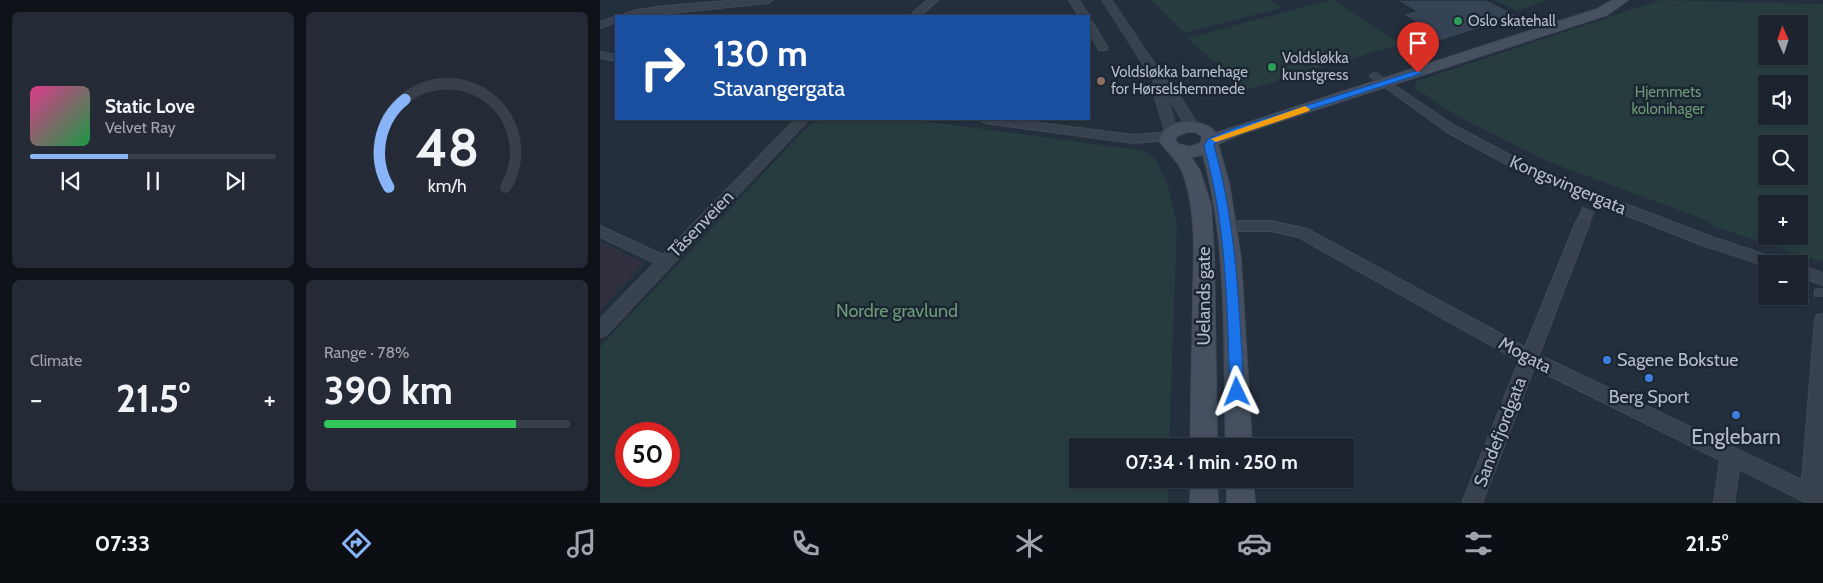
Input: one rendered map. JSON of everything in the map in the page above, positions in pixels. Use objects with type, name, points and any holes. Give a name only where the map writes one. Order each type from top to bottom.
[{"type":"main road","points":[[1204,136],[1195,152],[1172,142],[1177,129],[1204,136],[1235,131],[1565,15],[1592,0]]},
{"type":"main road","points":[[1381,80],[1602,12],[1622,0]]},
{"type":"main road","name":"Uelands gate","points":[[1204,136],[1218,176],[1226,226],[1233,291],[1239,438]]},
{"type":"main road","name":"Uelands gate","points":[[1172,142],[1191,170],[1199,192],[1202,212],[1204,438]]},
{"type":"main road","points":[[1204,488],[1204,503]]},
{"type":"main road","points":[[1240,488],[1241,503]]},
{"type":"street","points":[[632,15],[768,0]]},
{"type":"street","points":[[916,15],[933,0]]},
{"type":"street","points":[[1074,0],[1083,15]]},
{"type":"street","name":"Uelands gate","points":[[1107,0],[1160,81],[1169,89],[1204,136]]},
{"type":"street","points":[[600,25],[615,19]]},
{"type":"street","points":[[1090,26],[1104,48]]},
{"type":"street","points":[[600,55],[615,58]]},
{"type":"street","name":"Kongsvingergata","points":[[1381,80],[1450,129],[1539,176],[1593,201],[1758,258]]},
{"type":"street","name":"Uelands gate","points":[[1160,81],[1159,90],[1172,142]]},
{"type":"street","name":"Tåsenveien","points":[[600,330],[802,120]]},
{"type":"street","points":[[992,120],[1133,139],[1148,144],[1172,142]]},
{"type":"street","name":"Sandefjordgata","points":[[1472,503],[1583,222]]},
{"type":"street","name":"Mogata","points":[[1226,226],[1271,226],[1302,234],[1529,358],[1817,497]]},
{"type":"street","points":[[600,231],[665,262]]},
{"type":"street","points":[[1808,274],[1823,280]]},
{"type":"street","points":[[1817,497],[1823,320]]},
{"type":"street","points":[[1724,503],[1731,455]]},
{"type":"shaded area","points":[[600,241],[644,263],[600,309]]},
{"type":"green space","points":[[1151,0],[1271,0],[1281,8],[1184,33]]},
{"type":"green space","name":"Voldsløkka kunstgress","points":[[1333,0],[1401,44],[1246,90],[1187,38]]},
{"type":"green space","points":[[1494,0],[1548,0],[1517,11]]},
{"type":"green space","name":"Hjemmets kolonihager","points":[[1661,0],[1823,4],[1823,262],[1808,257],[1808,255],[1801,255],[1771,245],[1808,245],[1808,195],[1758,195],[1758,241],[1715,227],[1703,219],[1547,161],[1459,117],[1414,87],[1417,81]]},
{"type":"green space","name":"Nordre gravlund","points":[[819,120],[914,120],[1139,150],[1148,153],[1156,160],[1168,186],[1177,224],[1169,438],[1069,438],[1069,488],[1168,488],[1168,503],[600,503],[600,347],[806,128]]},
{"type":"building","name":"Oslo skatehall","points":[[1396,0],[1487,0],[1518,16],[1440,41],[1416,26],[1420,25],[1403,14],[1415,11]]},
{"type":"tunnel","points":[[1583,222],[1591,204]]},
{"type":"tunnel","points":[[1823,288],[1823,297]]},
{"type":"slow traffic","points":[[1216,139],[1235,131],[1305,109]]},
{"type":"place","name":"Oslo skatehall","points":[[1458,21]]},
{"type":"place","name":"Voldsløkka kunstgress","points":[[1272,67]]},
{"type":"place","name":"Voldsløkka barnehage for Hørselshemmede","points":[[1101,81]]},
{"type":"place","name":"Sagene Bokstue","points":[[1607,360]]},
{"type":"place","name":"Berg Sport","points":[[1649,378]]},
{"type":"place","name":"Englebarn","points":[[1736,415]]},
{"type":"route","points":[[1237,392],[1231,259],[1220,183],[1209,146],[1211,141],[1235,131],[1418,73]]}]
